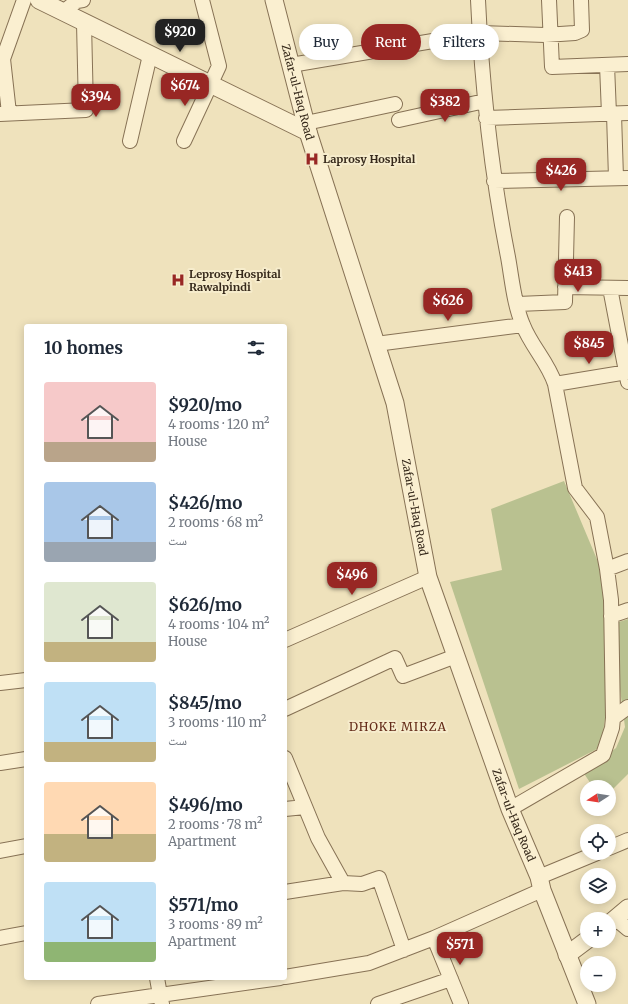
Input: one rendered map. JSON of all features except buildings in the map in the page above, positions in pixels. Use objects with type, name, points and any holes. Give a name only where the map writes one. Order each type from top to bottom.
[{"type":"street","points":[[24,0],[3,59],[4,113],[86,110],[84,23]]},
{"type":"street","points":[[39,0],[59,7],[84,23],[210,84],[307,127],[395,104]]},
{"type":"street","points":[[59,7],[83,0]]},
{"type":"street","points":[[184,141],[219,66],[202,0]]},
{"type":"street","name":"Zafar-ul-Haq Road","points":[[274,0],[307,127],[394,403],[428,577],[510,810],[541,883],[567,955],[587,1004]]},
{"type":"street","points":[[478,0],[480,24]]},
{"type":"street","points":[[549,0],[552,67],[628,64]]},
{"type":"street","points":[[499,33],[551,35],[575,33],[582,30],[581,0]]},
{"type":"street","points":[[291,65],[429,41]]},
{"type":"street","points":[[130,141],[150,55]]},
{"type":"street","points":[[482,60],[486,118],[494,181],[518,304],[523,325],[551,373],[555,384],[575,488],[597,517],[607,569],[611,616],[613,718],[612,728],[603,754],[510,810]]},
{"type":"street","points":[[494,181],[622,178],[617,114],[607,65]]},
{"type":"street","points":[[399,120],[485,101]]},
{"type":"street","points":[[486,118],[617,114]]},
{"type":"street","points":[[518,304],[565,302],[567,217]]},
{"type":"street","points":[[565,287],[628,288]]},
{"type":"street","points":[[555,384],[627,376],[610,288]]},
{"type":"street","points":[[376,344],[523,325]]},
{"type":"street","points":[[607,569],[628,561]]},
{"type":"street","points":[[287,639],[428,577]]},
{"type":"street","points":[[611,616],[628,610]]},
{"type":"street","points":[[287,708],[395,658],[404,676],[456,656]]},
{"type":"street","points":[[0,682],[24,680]]},
{"type":"street","points":[[613,718],[628,707]]},
{"type":"street","points":[[0,763],[24,759]]},
{"type":"street","points":[[287,763],[318,838],[343,883]]},
{"type":"street","points":[[287,809],[305,806]]},
{"type":"street","points":[[616,845],[628,840]]},
{"type":"street","points":[[0,851],[24,846]]},
{"type":"street","points":[[287,977],[360,966],[404,950],[434,938],[584,860]]},
{"type":"street","points":[[287,892],[343,883],[362,884],[380,879],[404,950]]},
{"type":"street","points":[[0,938],[24,934]]},
{"type":"street","points":[[434,938],[461,1004]]},
{"type":"street","points":[[567,955],[580,945]]},
{"type":"street","points":[[378,1004],[451,979]]},
{"type":"street","points":[[157,980],[161,1000]]},
{"type":"street","points":[[98,1004],[161,1000],[213,983],[256,980]]},
{"type":"green space","points":[[564,481],[604,576],[609,691],[601,747],[519,789],[450,582],[502,570],[491,509]]},
{"type":"green space","points":[[628,619],[628,774],[616,786],[616,780],[588,780],[583,772],[616,748],[625,727],[614,644],[619,622]]},
{"type":"place","name":"Laprosy Hospital","points":[[312,159]]},
{"type":"place","name":"Leprosy Hospital Rawalpindi","points":[[178,280]]},
{"type":"district","name":"DHOKE MIRZA","points":[[398,726]]}]
